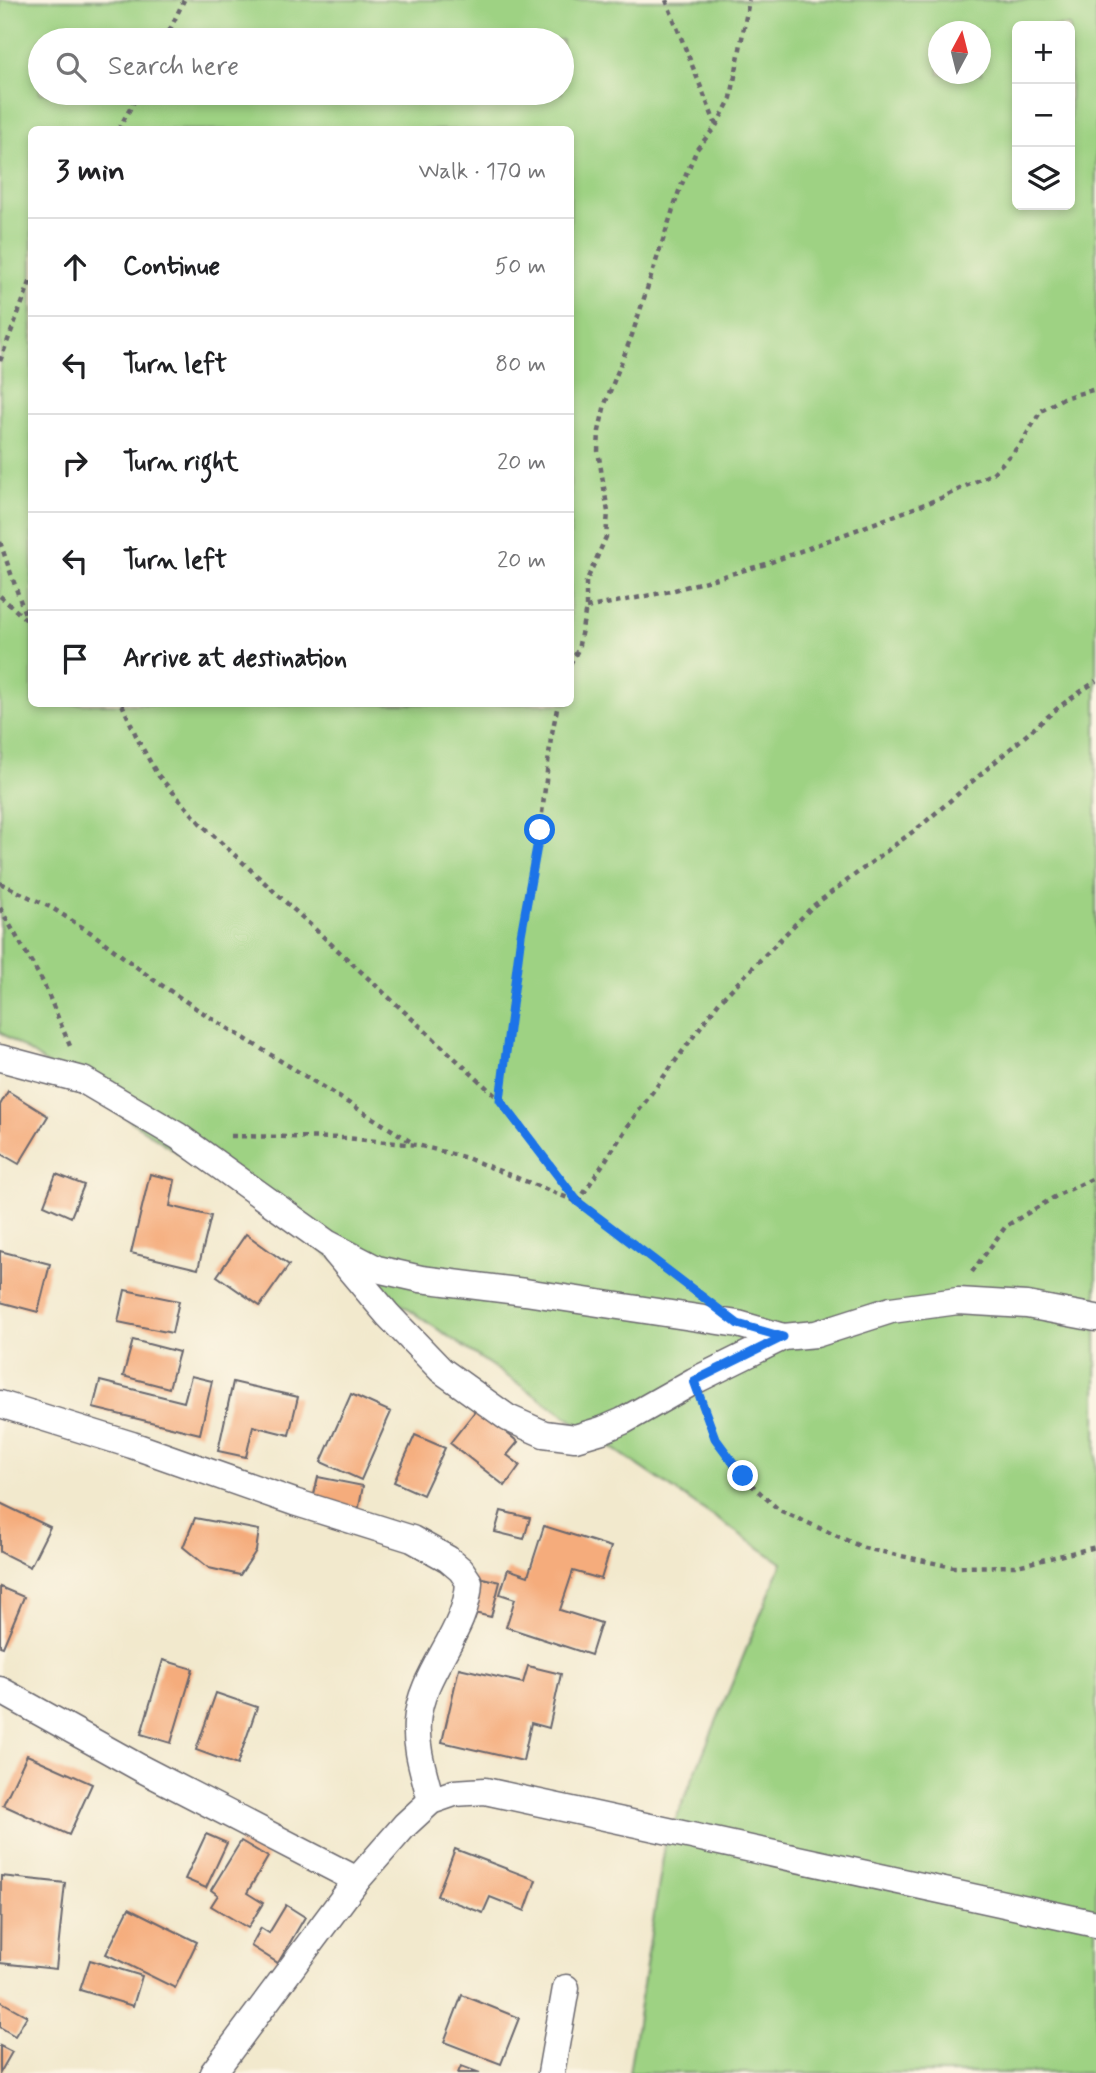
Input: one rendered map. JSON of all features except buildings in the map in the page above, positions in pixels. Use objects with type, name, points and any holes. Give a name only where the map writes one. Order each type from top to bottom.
[{"type":"street","points":[[0,1058],[83,1080],[178,1136],[327,1243],[377,1269],[421,1279],[738,1324],[783,1337]]},
{"type":"street","points":[[327,1243],[388,1315],[441,1370],[508,1418],[544,1434],[575,1438],[623,1421],[694,1381],[783,1337],[816,1334],[891,1310],[958,1301],[1027,1305],[1096,1318]]},
{"type":"street","points":[[0,1404],[132,1445],[293,1502],[412,1539],[448,1559],[461,1570],[469,1582],[465,1610],[423,1696],[417,1719],[417,1741],[431,1801]]},
{"type":"street","points":[[0,1690],[142,1769],[357,1880]]},
{"type":"street","points":[[213,2073],[357,1880],[405,1825],[431,1801],[454,1793],[485,1791],[1096,1924]]},
{"type":"street","points":[[551,2073],[566,1988]]},
{"type":"path","points":[[170,28],[184,0]]},
{"type":"path","points":[[666,0],[716,126]]},
{"type":"path","points":[[574,657],[578,650],[586,608],[586,582],[606,537],[608,512],[598,451],[599,432],[606,404],[632,335],[679,191],[697,149],[716,126],[731,98],[749,0]]},
{"type":"path","points":[[120,126],[132,105]]},
{"type":"path","points":[[0,361],[28,288]]},
{"type":"path","points":[[586,608],[671,591],[766,564],[941,498],[993,473],[1020,445],[1041,411],[1063,398],[1096,389]]},
{"type":"path","points":[[0,541],[27,620]]},
{"type":"path","points":[[0,596],[27,620]]},
{"type":"path","points":[[578,1202],[634,1117],[719,1002],[813,906],[923,824],[1060,706],[1096,681]]},
{"type":"path","points":[[123,707],[156,774],[201,823],[390,1001],[500,1100],[578,1202],[696,1292]]},
{"type":"path","points":[[500,1100],[521,935],[540,830],[557,707]]},
{"type":"path","points":[[0,883],[62,914],[197,1009],[417,1145]]},
{"type":"path","points":[[0,908],[43,982],[83,1080]]},
{"type":"path","points":[[178,1136],[346,1138],[417,1145],[467,1158],[578,1202]]},
{"type":"path","points":[[958,1301],[970,1275],[1006,1226],[1058,1195],[1096,1177]]},
{"type":"path","points":[[694,1381],[715,1438],[743,1476],[779,1510],[864,1548],[953,1567],[1017,1566],[1096,1547]]},
{"type":"green space","points":[[0,0],[1096,0],[1096,2073],[629,2073],[665,1845],[782,1563],[0,1032]]},
{"type":"route","points":[[540,830],[521,935],[500,1100],[578,1202],[738,1324],[783,1337],[694,1381],[715,1438],[743,1476]]}]
